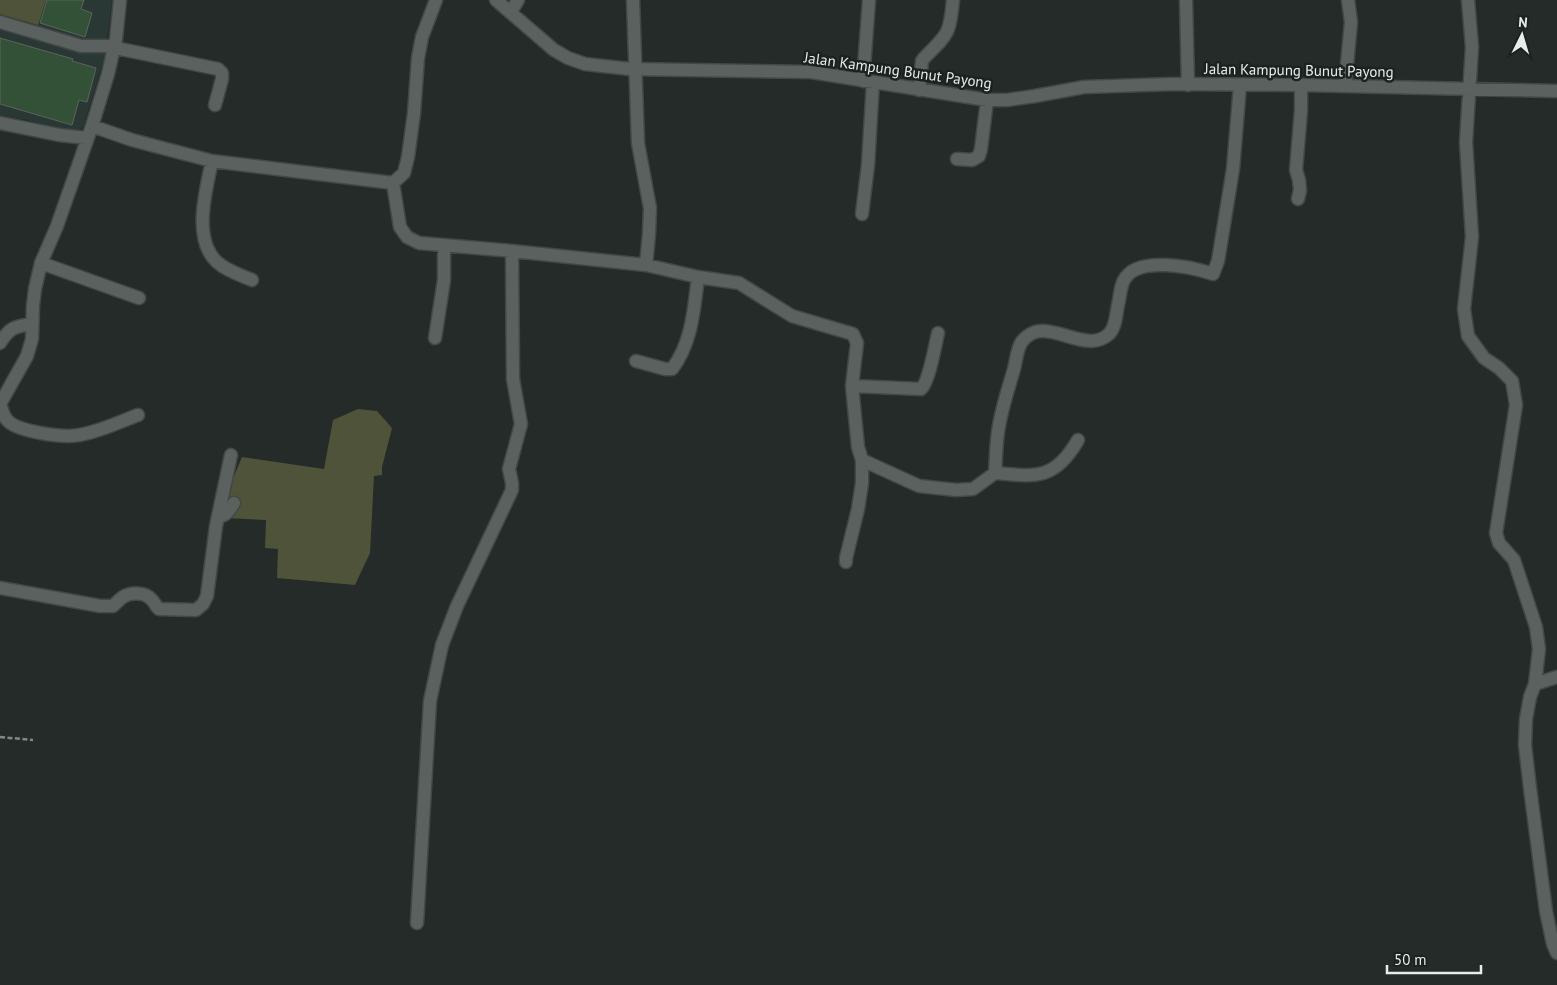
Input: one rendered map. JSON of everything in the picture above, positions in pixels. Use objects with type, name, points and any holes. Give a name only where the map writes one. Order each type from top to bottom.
[{"type":"street","points":[[120,0],[114,48],[108,74],[92,126],[41,263],[35,289],[32,339],[27,356],[0,404],[4,416],[10,423],[34,432],[61,436],[95,431],[138,416]]},
{"type":"street","points":[[92,126],[132,140],[212,161],[393,183],[404,174],[414,113],[418,58],[422,37],[436,0]]},
{"type":"street","name":"Jalan Kampung Bunut Payong","points":[[496,0],[554,50],[584,64],[635,69],[811,72],[987,100],[1007,100],[1084,87],[1188,84],[1557,91]]},
{"type":"street","points":[[511,12],[518,0]]},
{"type":"street","points":[[633,0],[638,144],[650,208],[646,265]]},
{"type":"street","points":[[862,214],[868,165],[869,0]]},
{"type":"street","points":[[919,90],[922,62],[945,38],[951,22],[953,0]]},
{"type":"street","points":[[1186,0],[1188,84]]},
{"type":"street","points":[[1345,86],[1351,22],[1348,0]]},
{"type":"street","points":[[1468,0],[1472,47],[1466,142],[1472,237],[1464,309],[1468,336],[1484,358],[1499,368],[1512,382],[1516,405],[1496,533],[1498,543],[1514,560],[1536,628],[1538,649],[1534,684],[1526,719],[1525,745],[1546,911],[1553,944],[1557,952]]},
{"type":"street","points":[[0,22],[81,46],[106,46],[218,69],[222,73],[222,79],[215,105]]},
{"type":"street","points":[[995,473],[998,431],[1003,407],[1021,344],[1028,335],[1036,332],[1050,332],[1081,340],[1098,340],[1109,333],[1115,322],[1123,281],[1133,270],[1148,265],[1184,267],[1213,274],[1218,261],[1233,169],[1240,85]]},
{"type":"street","points":[[1298,200],[1300,190],[1296,170],[1301,85]]},
{"type":"street","points":[[957,159],[972,160],[979,156],[987,100]]},
{"type":"street","points":[[0,123],[59,135],[87,138]]},
{"type":"street","points":[[212,161],[204,200],[203,231],[206,247],[216,261],[232,272],[252,280]]},
{"type":"street","points":[[393,183],[400,227],[407,236],[419,243],[646,265],[698,277],[739,283],[792,316],[853,334],[857,343],[852,386],[858,447],[862,460],[862,483],[846,562]]},
{"type":"street","points":[[436,338],[444,280],[444,245]]},
{"type":"street","points":[[417,923],[430,702],[442,645],[457,606],[512,490],[509,468],[521,424],[513,379],[512,251]]},
{"type":"street","points":[[41,263],[139,298]]},
{"type":"street","points":[[636,361],[665,369],[672,369],[681,357],[693,320],[698,277]]},
{"type":"street","points":[[0,343],[10,330],[17,326],[32,324]]},
{"type":"street","points":[[852,386],[921,389],[924,387],[927,379],[938,333]]},
{"type":"street","points":[[862,460],[919,486],[956,490],[973,488],[995,473],[1024,476],[1041,474],[1056,468],[1070,455],[1078,440]]},
{"type":"street","points":[[0,588],[100,606],[114,606],[124,596],[132,593],[152,599],[159,609],[196,610],[203,604],[207,596],[218,516],[231,454]]},
{"type":"street","points":[[218,516],[227,513],[234,502]]},
{"type":"street","points":[[1534,684],[1557,677]]},
{"type":"path","points":[[0,737],[33,740]]},
{"type":"shaded area","points":[[0,0],[112,0],[105,55],[83,127],[73,133],[23,119],[0,118]]},
{"type":"green space","points":[[0,0],[46,0],[38,25],[0,14]]},
{"type":"green space","points":[[358,409],[377,411],[392,428],[382,467],[382,475],[374,476],[370,553],[355,585],[277,578],[278,549],[265,548],[266,520],[225,518],[227,493],[242,457],[324,469],[333,420]]},
{"type":"building","points":[[47,0],[84,0],[81,9],[92,13],[85,37],[40,23]]},
{"type":"building","points":[[0,38],[73,59],[72,61],[96,68],[87,102],[79,100],[72,125],[0,104]]}]
